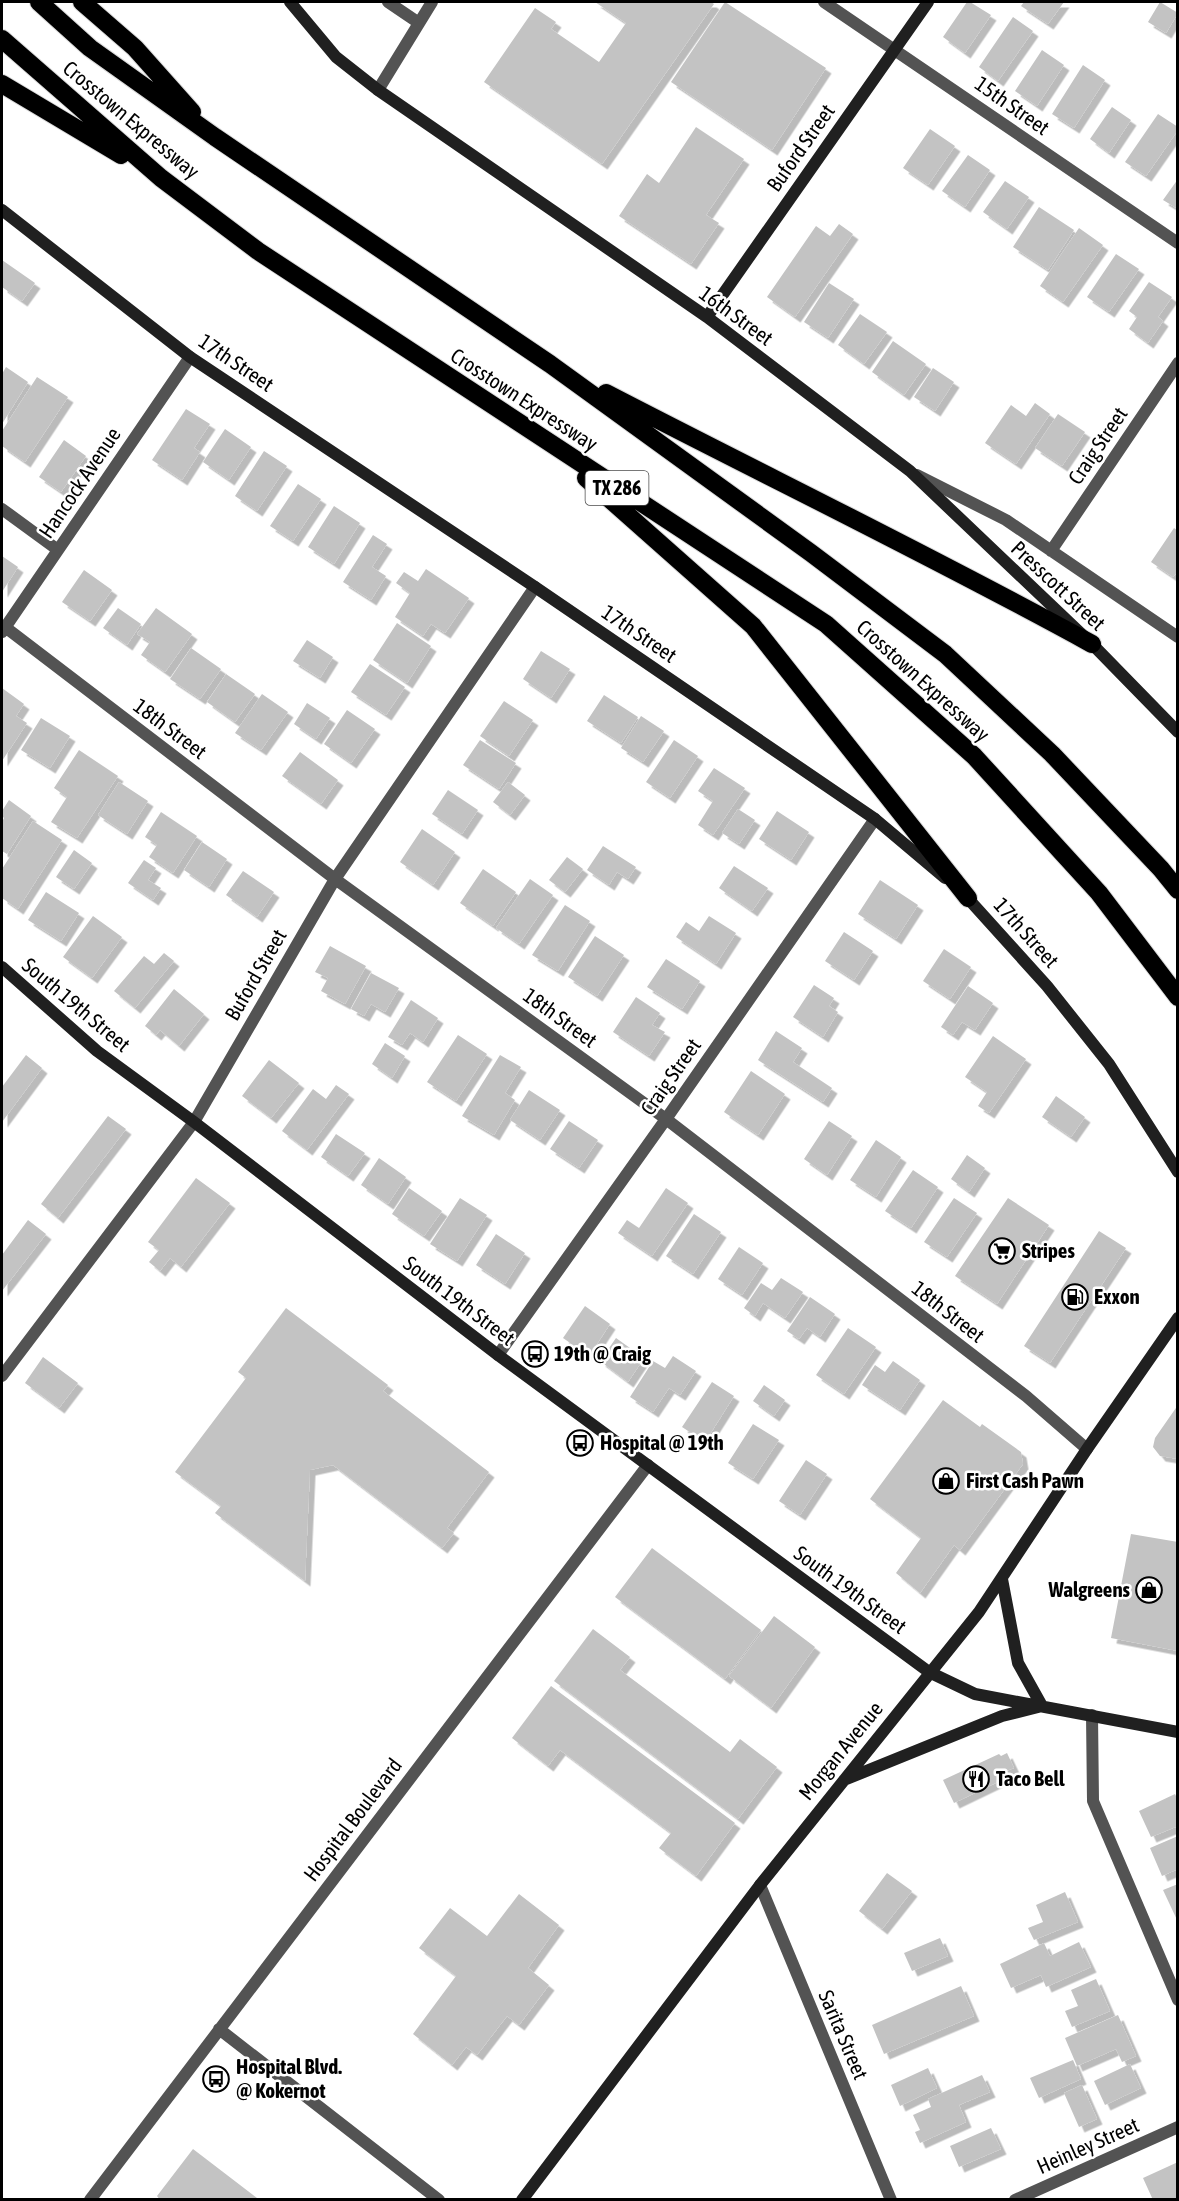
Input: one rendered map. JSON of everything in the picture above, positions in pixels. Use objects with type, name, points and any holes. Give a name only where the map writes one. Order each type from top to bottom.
[{"type":"highway","name":"Crosstown Expressway","points":[[39,2],[90,48],[215,138],[550,364],[811,553],[945,654],[1052,754],[1161,869],[1178,890]]},
{"type":"highway","points":[[82,2],[135,48],[215,138]]},
{"type":"highway","name":"Crosstown Expressway","points":[[2,39],[161,178],[258,251],[826,624],[974,756],[1099,893],[1178,997]]},
{"type":"highway","points":[[2,84],[161,178]]},
{"type":"highway","points":[[550,364],[888,536],[1092,644]]},
{"type":"highway","points":[[537,435],[753,626],[968,898]]},
{"type":"main road","name":"16th Street","points":[[290,2],[336,57],[378,90],[706,317],[910,471]]},
{"type":"main road","name":"Buford Street","points":[[706,317],[928,2]]},
{"type":"main road","name":"17th Street","points":[[2,210],[190,357],[535,587],[874,819],[968,898],[1047,986],[1110,1064],[1178,1172]]},
{"type":"main road","name":"Presscott Street","points":[[910,471],[1092,644],[1178,732]]},
{"type":"main road","name":"South 19th Street","points":[[2,967],[97,1051],[194,1122],[498,1355],[929,1672],[975,1694],[1178,1732]]},
{"type":"main road","name":"Morgan Avenue","points":[[528,2197],[760,1885],[979,1612],[1087,1449],[1178,1318]]},
{"type":"main road","points":[[843,1781],[1002,1716],[1042,1706],[1018,1663],[1002,1579]]},
{"type":"street","points":[[388,2],[419,22]]},
{"type":"street","points":[[378,90],[432,2]]},
{"type":"street","name":"15th Street","points":[[824,2],[1178,243]]},
{"type":"street","name":"Hancock Avenue","points":[[3,629],[190,357]]},
{"type":"street","name":"Craig Street","points":[[1051,551],[1178,363]]},
{"type":"street","name":"16th Street","points":[[910,471],[1006,520],[1178,637]]},
{"type":"street","points":[[2,509],[58,550]]},
{"type":"street","name":"Buford Street","points":[[2,1376],[194,1122],[335,879],[535,587]]},
{"type":"street","name":"18th Street","points":[[3,629],[335,879],[666,1119],[1026,1396],[1087,1449]]},
{"type":"street","name":"Craig Street","points":[[498,1355],[666,1119],[874,819]]},
{"type":"street","name":"Hospital Boulevard","points":[[90,2199],[648,1465]]},
{"type":"street","points":[[1092,1715],[1093,1801],[1178,2000]]},
{"type":"street","name":"Sarita Street","points":[[760,1885],[891,2199]]},
{"type":"street","points":[[219,2029],[439,2199]]},
{"type":"street","name":"Heinley Street","points":[[1014,2199],[1178,2127]]},
{"type":"building","points":[[595,2],[711,2],[714,4],[602,164],[484,82],[535,8],[556,22],[551,29],[599,62],[626,23]]},
{"type":"building","points":[[725,2],[826,68],[772,150],[671,82]]},
{"type":"building","points":[[967,2],[991,15],[965,53],[943,37]]},
{"type":"building","points":[[1024,2],[1064,2],[1048,24],[1021,6]]},
{"type":"building","points":[[1160,2],[1178,13],[1166,33],[1148,22]]},
{"type":"building","points":[[1013,17],[1033,31],[998,81],[979,67]]},
{"type":"building","points":[[1042,50],[1064,65],[1037,106],[1015,91]]},
{"type":"building","points":[[1083,65],[1105,80],[1074,128],[1052,114]]},
{"type":"building","points":[[1112,107],[1131,120],[1109,153],[1090,139]]},
{"type":"building","points":[[1158,114],[1178,127],[1178,130],[1146,176],[1125,162]]},
{"type":"building","points":[[696,127],[744,159],[706,215],[719,223],[691,264],[619,216],[647,174],[659,183]]},
{"type":"building","points":[[930,129],[955,146],[928,185],[903,168]]},
{"type":"building","points":[[968,155],[990,170],[965,207],[942,191]]},
{"type":"building","points":[[1178,179],[1178,209],[1163,200]]},
{"type":"building","points":[[1005,181],[1029,197],[1007,229],[983,212]]},
{"type":"building","points":[[1039,207],[1074,230],[1048,270],[1013,247]]},
{"type":"building","points":[[839,224],[853,234],[795,317],[767,297],[816,226],[830,236]]},
{"type":"building","points":[[1079,228],[1103,245],[1063,302],[1040,286]]},
{"type":"building","points":[[1116,254],[1139,269],[1109,312],[1087,297]]},
{"type":"building","points":[[2,260],[35,283],[22,301],[2,287]]},
{"type":"building","points":[[1149,282],[1172,297],[1158,317],[1163,321],[1148,343],[1129,329],[1137,317],[1129,311]]},
{"type":"building","points":[[829,283],[854,299],[828,338],[804,322]]},
{"type":"building","points":[[860,314],[887,332],[864,364],[838,345]]},
{"type":"building","points":[[893,341],[926,364],[904,395],[872,372]]},
{"type":"building","points":[[6,367],[28,382],[2,424],[2,374]]},
{"type":"building","points":[[933,368],[954,382],[935,411],[914,397]]},
{"type":"building","points":[[37,377],[68,397],[25,462],[2,446],[2,431]]},
{"type":"building","points":[[1035,403],[1050,414],[1016,464],[985,443],[1011,405],[1026,416]]},
{"type":"building","points":[[186,409],[210,424],[194,448],[200,452],[182,480],[152,460]]},
{"type":"building","points":[[1058,414],[1085,432],[1062,466],[1035,448]]},
{"type":"building","points":[[225,429],[251,447],[229,480],[203,462]]},
{"type":"building","points":[[64,440],[86,456],[61,492],[39,477]]},
{"type":"building","points":[[264,451],[287,466],[257,511],[235,496]]},
{"type":"building","points":[[298,484],[321,499],[293,541],[270,526]]},
{"type":"building","points":[[334,506],[360,523],[334,564],[308,547]]},
{"type":"building","points":[[1174,528],[1178,531],[1178,571],[1173,577],[1151,562]]},
{"type":"building","points":[[373,535],[387,544],[372,567],[386,576],[371,600],[343,582]]},
{"type":"building","points":[[2,556],[18,567],[2,592]]},
{"type":"building","points":[[426,569],[469,598],[445,633],[431,624],[423,636],[395,617],[410,593],[396,583],[404,572],[418,581]]},
{"type":"building","points":[[84,570],[112,590],[90,621],[62,602]]},
{"type":"building","points":[[118,608],[141,624],[127,645],[103,628]]},
{"type":"building","points":[[156,608],[192,634],[165,672],[141,655],[150,642],[137,634]]},
{"type":"building","points":[[397,623],[431,646],[407,683],[373,660]]},
{"type":"building","points":[[307,640],[333,657],[320,678],[293,661]]},
{"type":"building","points":[[191,648],[221,669],[200,699],[170,679]]},
{"type":"building","points":[[541,651],[570,669],[551,698],[523,679]]},
{"type":"building","points":[[370,664],[405,687],[386,715],[351,692]]},
{"type":"building","points":[[226,674],[255,694],[235,722],[207,702]]},
{"type":"building","points":[[2,688],[24,704],[16,716],[27,723],[2,761]]},
{"type":"building","points":[[262,694],[288,712],[261,750],[235,733]]},
{"type":"building","points":[[604,695],[638,717],[621,743],[587,721]]},
{"type":"building","points":[[504,701],[533,720],[509,756],[480,736]]},
{"type":"building","points":[[307,703],[330,718],[316,739],[294,724]]},
{"type":"building","points":[[347,710],[375,729],[351,763],[324,744]]},
{"type":"building","points":[[641,716],[664,731],[643,762],[621,748]]},
{"type":"building","points":[[41,718],[70,736],[50,768],[21,750]]},
{"type":"building","points":[[480,740],[516,763],[499,789],[463,765]]},
{"type":"building","points":[[674,740],[698,756],[670,798],[646,782]]},
{"type":"building","points":[[79,750],[118,776],[77,838],[51,822],[67,797],[54,788]]},
{"type":"building","points":[[300,752],[338,780],[321,804],[282,776]]},
{"type":"building","points":[[714,768],[745,788],[713,835],[698,825],[713,801],[698,791]]},
{"type":"building","points":[[119,782],[148,801],[127,834],[98,815]]},
{"type":"building","points":[[508,782],[525,795],[510,815],[493,802]]},
{"type":"building","points":[[448,790],[478,810],[462,834],[432,814]]},
{"type":"building","points":[[9,800],[31,816],[7,854],[2,851],[4,818],[2,811]]},
{"type":"building","points":[[738,809],[755,820],[739,844],[722,833]]},
{"type":"building","points":[[777,811],[809,832],[791,860],[759,839]]},
{"type":"building","points":[[161,812],[197,836],[173,873],[149,857],[157,845],[145,837]]},
{"type":"building","points":[[33,821],[62,840],[18,909],[2,898],[2,869]]},
{"type":"building","points":[[422,829],[455,852],[433,885],[400,862]]},
{"type":"building","points":[[202,842],[227,859],[209,887],[184,870]]},
{"type":"building","points":[[603,846],[636,867],[628,879],[617,872],[609,885],[587,870]]},
{"type":"building","points":[[74,850],[92,863],[74,889],[56,877]]},
{"type":"building","points":[[567,857],[583,869],[565,892],[549,880]]},
{"type":"building","points":[[144,860],[156,868],[148,880],[161,888],[153,900],[128,883]]},
{"type":"building","points":[[734,866],[768,888],[752,911],[719,888]]},
{"type":"building","points":[[483,869],[516,892],[493,926],[460,903]]},
{"type":"building","points":[[243,871],[274,892],[257,917],[226,895]]},
{"type":"building","points":[[530,879],[553,895],[519,944],[496,928]]},
{"type":"building","points":[[880,880],[918,905],[896,939],[858,914]]},
{"type":"building","points":[[46,892],[79,913],[61,941],[28,920]]},
{"type":"building","points":[[565,905],[590,921],[558,971],[532,955]]},
{"type":"building","points":[[93,916],[122,937],[92,978],[63,957]]},
{"type":"building","points":[[709,916],[736,933],[716,964],[676,937],[686,922],[699,931]]},
{"type":"building","points":[[844,932],[873,951],[854,980],[825,961]]},
{"type":"building","points":[[595,936],[624,955],[597,996],[568,977]]},
{"type":"building","points":[[330,946],[366,966],[345,1004],[321,991],[328,978],[315,972]]},
{"type":"building","points":[[944,949],[971,967],[950,999],[923,981]]},
{"type":"building","points":[[164,953],[174,961],[135,1008],[114,991],[144,956],[154,964]]},
{"type":"building","points":[[666,959],[700,981],[682,1009],[647,987]]},
{"type":"building","points":[[371,973],[399,988],[385,1012],[371,1004],[364,1016],[351,1009]]},
{"type":"building","points":[[814,985],[834,998],[829,1006],[838,1012],[823,1037],[793,1017]]},
{"type":"building","points":[[968,986],[993,1003],[975,1030],[962,1022],[953,1035],[941,1027]]},
{"type":"building","points":[[174,989],[204,1014],[179,1046],[160,1030],[156,1035],[145,1026]]},
{"type":"building","points":[[636,997],[660,1013],[652,1025],[665,1032],[649,1056],[613,1032]]},
{"type":"building","points":[[411,1000],[438,1018],[423,1042],[410,1033],[402,1045],[388,1037]]},
{"type":"building","points":[[776,1031],[802,1048],[793,1062],[832,1088],[823,1102],[758,1060]]},
{"type":"building","points":[[458,1035],[487,1054],[456,1101],[427,1082]]},
{"type":"building","points":[[993,1036],[1026,1059],[989,1113],[978,1106],[987,1092],[965,1077]]},
{"type":"building","points":[[385,1043],[405,1056],[392,1078],[372,1064]]},
{"type":"building","points":[[26,1055],[42,1068],[2,1122],[2,1087]]},
{"type":"building","points":[[500,1055],[521,1067],[505,1093],[515,1100],[494,1135],[462,1116]]},
{"type":"building","points":[[269,1060],[299,1083],[271,1118],[242,1096]]},
{"type":"building","points":[[751,1071],[785,1094],[758,1135],[724,1112]]},
{"type":"building","points":[[336,1085],[349,1094],[307,1150],[282,1131],[313,1089],[326,1099]]},
{"type":"building","points":[[529,1090],[560,1110],[540,1140],[510,1120]]},
{"type":"building","points":[[1056,1096],[1085,1117],[1071,1137],[1042,1117]]},
{"type":"building","points":[[108,1116],[126,1129],[58,1218],[41,1204]]},
{"type":"building","points":[[569,1121],[598,1140],[579,1168],[550,1149]]},
{"type":"building","points":[[829,1121],[852,1136],[827,1175],[804,1159]]},
{"type":"building","points":[[336,1134],[365,1153],[348,1176],[321,1157]]},
{"type":"building","points":[[876,1140],[901,1157],[876,1197],[850,1180]]},
{"type":"building","points":[[967,1155],[985,1168],[969,1192],[951,1179]]},
{"type":"building","points":[[379,1158],[406,1177],[388,1204],[361,1185]]},
{"type":"building","points":[[913,1170],[938,1187],[911,1228],[885,1211]]},
{"type":"building","points":[[196,1178],[230,1203],[181,1267],[170,1258],[160,1271],[149,1262],[159,1250],[148,1242]]},
{"type":"building","points":[[409,1188],[442,1211],[424,1236],[392,1214]]},
{"type":"building","points":[[666,1188],[688,1203],[652,1256],[618,1233],[627,1220],[639,1228]]},
{"type":"building","points":[[460,1198],[487,1215],[457,1261],[430,1244]]},
{"type":"building","points":[[954,1198],[977,1213],[947,1257],[924,1242]]},
{"type":"building","name":"Stripes","points":[[1008,1198],[1049,1225],[997,1304],[955,1276]]},
{"type":"building","points":[[694,1214],[721,1232],[693,1274],[666,1256]]},
{"type":"building","points":[[28,1220],[46,1234],[2,1291],[2,1255]]},
{"type":"building","name":"Exxon","points":[[1099,1231],[1126,1248],[1050,1363],[1024,1346]]},
{"type":"building","points":[[496,1234],[525,1253],[505,1284],[476,1265]]},
{"type":"building","points":[[739,1247],[763,1263],[742,1295],[718,1279]]},
{"type":"building","points":[[781,1278],[803,1292],[785,1318],[763,1303],[755,1316],[744,1308],[761,1283],[772,1290]]},
{"type":"building","points":[[810,1297],[835,1314],[820,1337],[807,1328],[799,1339],[787,1331]]},
{"type":"building","points":[[585,1306],[610,1324],[589,1356],[563,1338]]},
{"type":"building","points":[[286,1308],[388,1385],[383,1391],[489,1472],[447,1528],[454,1533],[442,1548],[333,1465],[310,1470],[305,1581],[215,1513],[221,1506],[175,1472],[246,1378],[238,1372]]},
{"type":"building","points":[[848,1328],[876,1347],[844,1394],[816,1375]]},
{"type":"building","points":[[616,1338],[644,1358],[628,1382],[600,1361]]},
{"type":"building","points":[[673,1356],[696,1371],[680,1395],[669,1388],[653,1412],[630,1397],[653,1361],[665,1368]]},
{"type":"building","points":[[43,1357],[78,1383],[59,1408],[25,1383]]},
{"type":"building","points":[[893,1361],[920,1380],[900,1410],[862,1385],[875,1365],[885,1372]]},
{"type":"building","points":[[712,1382],[734,1396],[705,1442],[682,1427]]},
{"type":"building","points":[[764,1385],[785,1400],[774,1416],[753,1401]]},
{"type":"building","name":"First Cash Pawn","points":[[943,1400],[980,1427],[982,1424],[1021,1452],[1023,1464],[960,1550],[954,1545],[920,1593],[896,1573],[921,1538],[870,1499]]},
{"type":"building","points":[[1178,1405],[1178,1459],[1160,1456],[1153,1447],[1155,1438]]},
{"type":"building","points":[[753,1424],[779,1440],[753,1479],[728,1463]]},
{"type":"building","points":[[806,1460],[827,1474],[800,1515],[779,1501]]},
{"type":"building","name":"Walgreens","points":[[1131,1534],[1178,1542],[1178,1651],[1111,1638]]},
{"type":"building","points":[[652,1548],[761,1630],[725,1679],[615,1597]]},
{"type":"building","points":[[774,1616],[815,1647],[771,1708],[729,1676]]},
{"type":"building","points":[[593,1629],[630,1657],[620,1670],[730,1752],[740,1739],[777,1767],[738,1819],[554,1681]]},
{"type":"building","points":[[551,1686],[735,1823],[696,1876],[659,1848],[671,1833],[560,1750],[548,1766],[512,1738]]},
{"type":"building","name":"Taco Bell","points":[[1007,1753],[1014,1768],[1006,1771],[1008,1777],[954,1803],[943,1780],[999,1754],[1001,1756]]},
{"type":"building","points":[[1175,1794],[1178,1800],[1178,1826],[1151,1837],[1139,1811]]},
{"type":"building","points":[[1178,1836],[1178,1869],[1162,1876],[1150,1848]]},
{"type":"building","points":[[887,1873],[912,1891],[882,1929],[859,1911]]},
{"type":"building","points":[[1178,1884],[1178,1922],[1163,1890]]},
{"type":"building","points":[[1065,1892],[1078,1922],[1034,1940],[1028,1928],[1043,1922],[1036,1905]]},
{"type":"building","points":[[519,1894],[559,1925],[528,1968],[549,1985],[519,2025],[507,2016],[477,2055],[466,2047],[452,2065],[413,2034],[456,1976],[419,1948],[450,1908],[487,1936]]},
{"type":"building","points":[[940,1938],[948,1956],[912,1971],[904,1953]]},
{"type":"building","points":[[1079,1942],[1091,1967],[1046,1987],[1041,1975],[1011,1988],[1000,1964],[1044,1943],[1050,1956]]},
{"type":"building","points":[[1096,1979],[1110,2011],[1072,2027],[1065,2011],[1078,2006],[1071,1990]]},
{"type":"building","points":[[961,1986],[974,2016],[884,2054],[872,2025]]},
{"type":"building","points":[[1118,2015],[1136,2056],[1122,2062],[1116,2049],[1077,2066],[1065,2038]]},
{"type":"building","points":[[1073,2060],[1081,2079],[1039,2098],[1030,2078]]},
{"type":"building","points":[[1130,2064],[1141,2088],[1105,2105],[1094,2081]]},
{"type":"building","points":[[928,2068],[937,2088],[900,2106],[891,2085]]},
{"type":"building","points":[[982,2075],[990,2092],[959,2105],[966,2122],[920,2143],[915,2132],[920,2130],[913,2115],[931,2107],[928,2099]]},
{"type":"building","points":[[1082,2085],[1097,2119],[1079,2127],[1064,2093]]},
{"type":"building","points":[[991,2128],[1001,2149],[959,2167],[950,2146]]},
{"type":"building","points":[[193,2149],[257,2198],[256,2200],[160,2200],[157,2196]]},
{"type":"building","points":[[1178,2162],[1178,2197],[1172,2200],[1153,2200],[1143,2178]]},
{"type":"place","name":"Stripes","points":[[1002,1251]]},
{"type":"place","name":"Exxon","points":[[1075,1297]]},
{"type":"place","name":"19th @ Craig","points":[[535,1354]]},
{"type":"place","name":"Hospital @ 19th","points":[[580,1443]]},
{"type":"place","name":"First Cash Pawn","points":[[946,1481]]},
{"type":"place","name":"Walgreens","points":[[1149,1590]]},
{"type":"place","name":"Taco Bell","points":[[976,1779]]},
{"type":"place","name":"Hospital Blvd. @ Kokernot","points":[[216,2079]]}]
